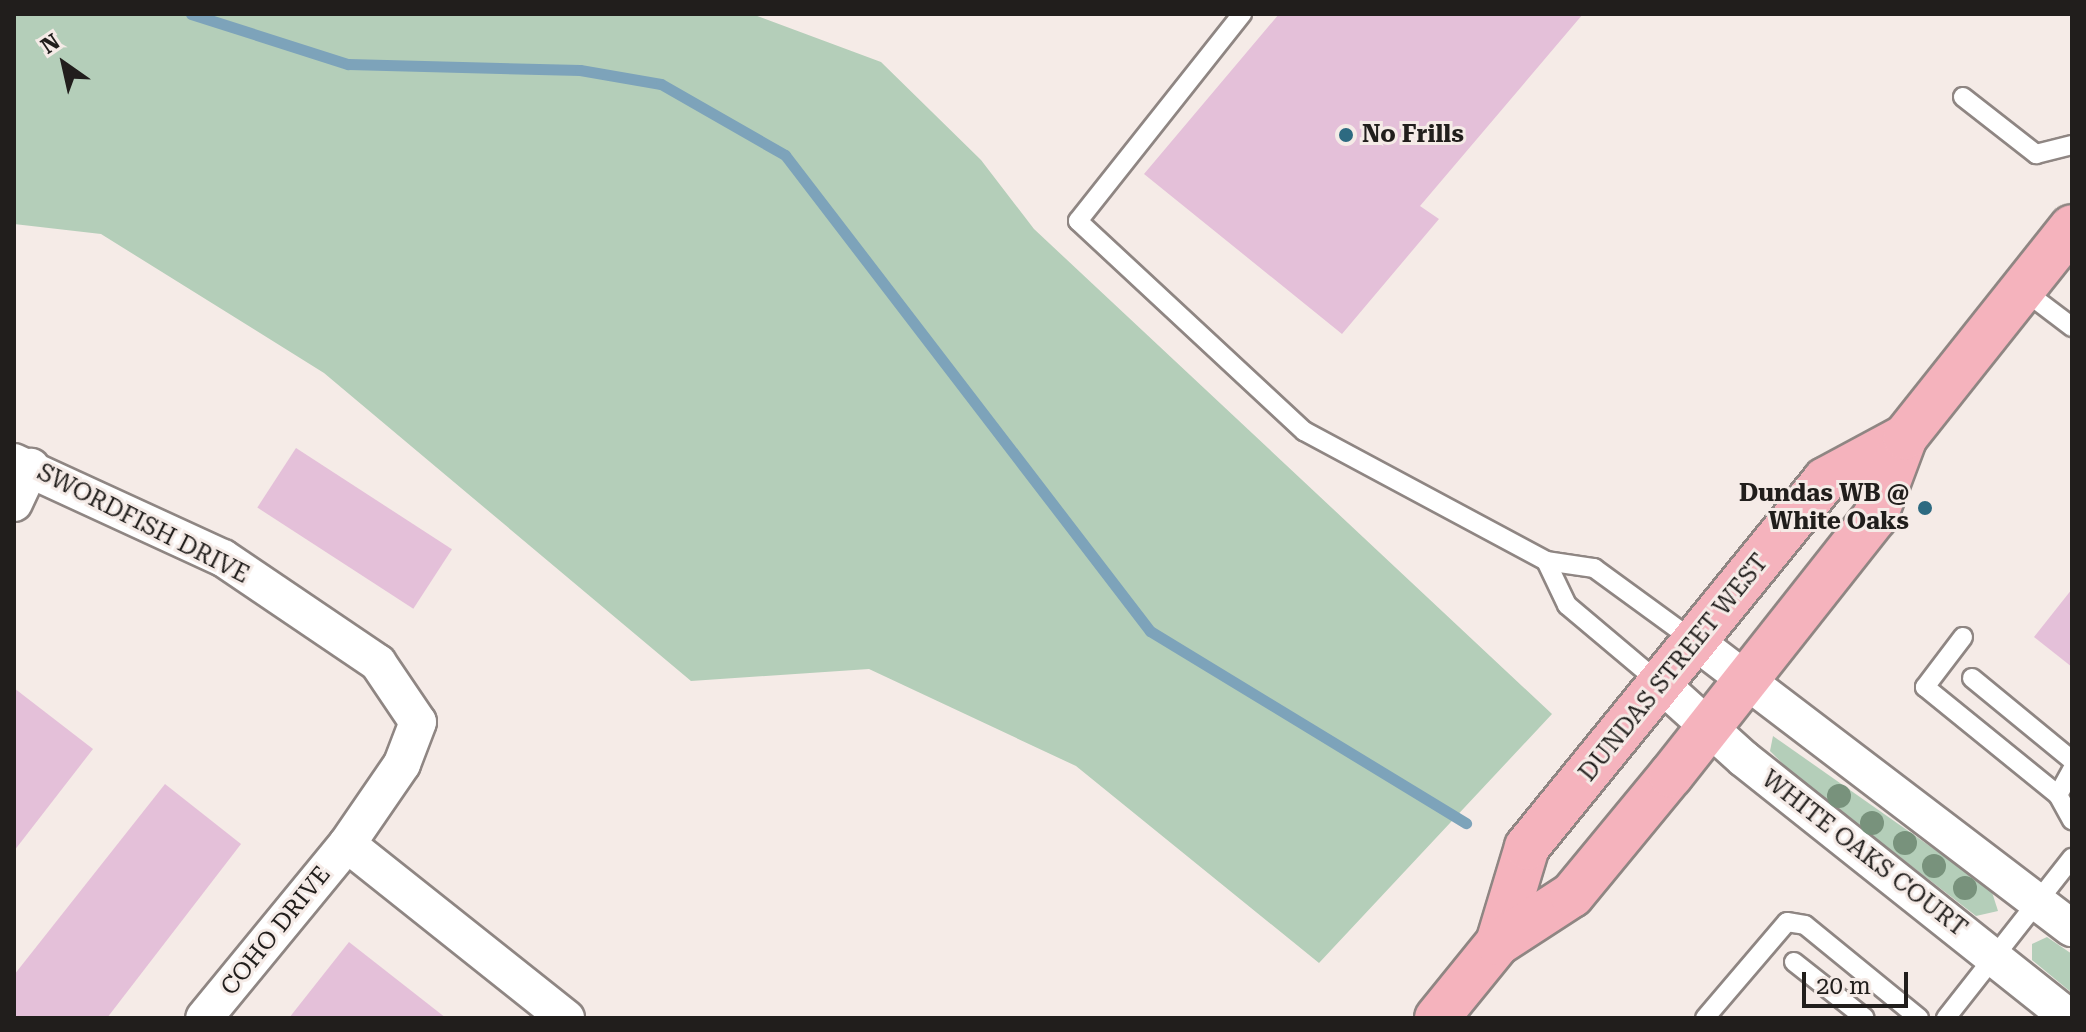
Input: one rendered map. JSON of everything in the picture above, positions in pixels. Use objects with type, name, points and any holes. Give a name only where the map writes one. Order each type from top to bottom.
[{"type":"main road","name":"DUNDAS STREET WEST","points":[[1437,1018],[1498,943],[1572,895],[1709,727],[1875,517],[1905,437],[2072,227]]},
{"type":"main road","name":"DUNDAS STREET WEST","points":[[1498,943],[1527,847],[1662,685],[1825,480],[1905,437]]},
{"type":"street","points":[[14,503],[23,465]]},
{"type":"street","name":"SWORDFISH DRIVE","points":[[23,465],[223,558],[398,684],[418,722],[402,764],[347,844]]},
{"type":"street","points":[[1696,642],[2072,928]]},
{"type":"street","name":"WHITE OAKS COURT","points":[[1662,685],[1709,727],[2070,1018]]},
{"type":"street","points":[[347,844],[566,1018]]},
{"type":"street","name":"COHO DRIVE","points":[[204,1018],[347,844]]},
{"type":"lane","points":[[1242,14],[1078,221],[1304,431],[1546,561],[1594,568],[1696,642]]},
{"type":"lane","points":[[1963,97],[2036,154],[2072,145]]},
{"type":"lane","points":[[2022,289],[2072,327]]},
{"type":"lane","points":[[1546,561],[1567,605],[1662,685]]},
{"type":"lane","points":[[1963,637],[1925,687],[2058,795],[2072,820]]},
{"type":"lane","points":[[1972,678],[2072,760]]},
{"type":"lane","points":[[2058,795],[2072,770]]},
{"type":"lane","points":[[1946,1018],[2072,858]]},
{"type":"lane","points":[[1705,1018],[1787,922],[1805,925],[1919,1018]]},
{"type":"lane","points":[[1794,962],[1865,1018]]},
{"type":"green space","points":[[14,14],[752,14],[881,62],[981,160],[1034,229],[1552,714],[1319,963],[1076,766],[869,669],[691,681],[324,373],[101,234],[14,224]]},
{"type":"green space","points":[[1773,736],[1991,889],[1998,911],[1976,916],[1795,776],[1770,751]]},
{"type":"green space","points":[[2047,937],[2072,954],[2072,993],[2032,960],[2032,944]]},
{"type":"building","points":[[1279,14],[1583,14],[1420,206],[1439,219],[1342,334],[1144,174]]},
{"type":"building","points":[[296,448],[452,549],[413,609],[257,508]]},
{"type":"building","points":[[2072,589],[2072,667],[2034,637]]},
{"type":"building","points":[[14,688],[93,749],[14,851]]},
{"type":"building","points":[[165,784],[241,844],[107,1018],[14,1018],[14,975]]},
{"type":"building","points":[[349,942],[446,1018],[289,1018]]},
{"type":"waterway","points":[[191,14],[348,64],[580,70],[661,84],[785,155],[1150,631],[1466,823]]},
{"type":"place","name":"No Frills","points":[[1346,135]]},
{"type":"place","name":"Dundas WB @ White Oaks","points":[[1925,508]]}]
